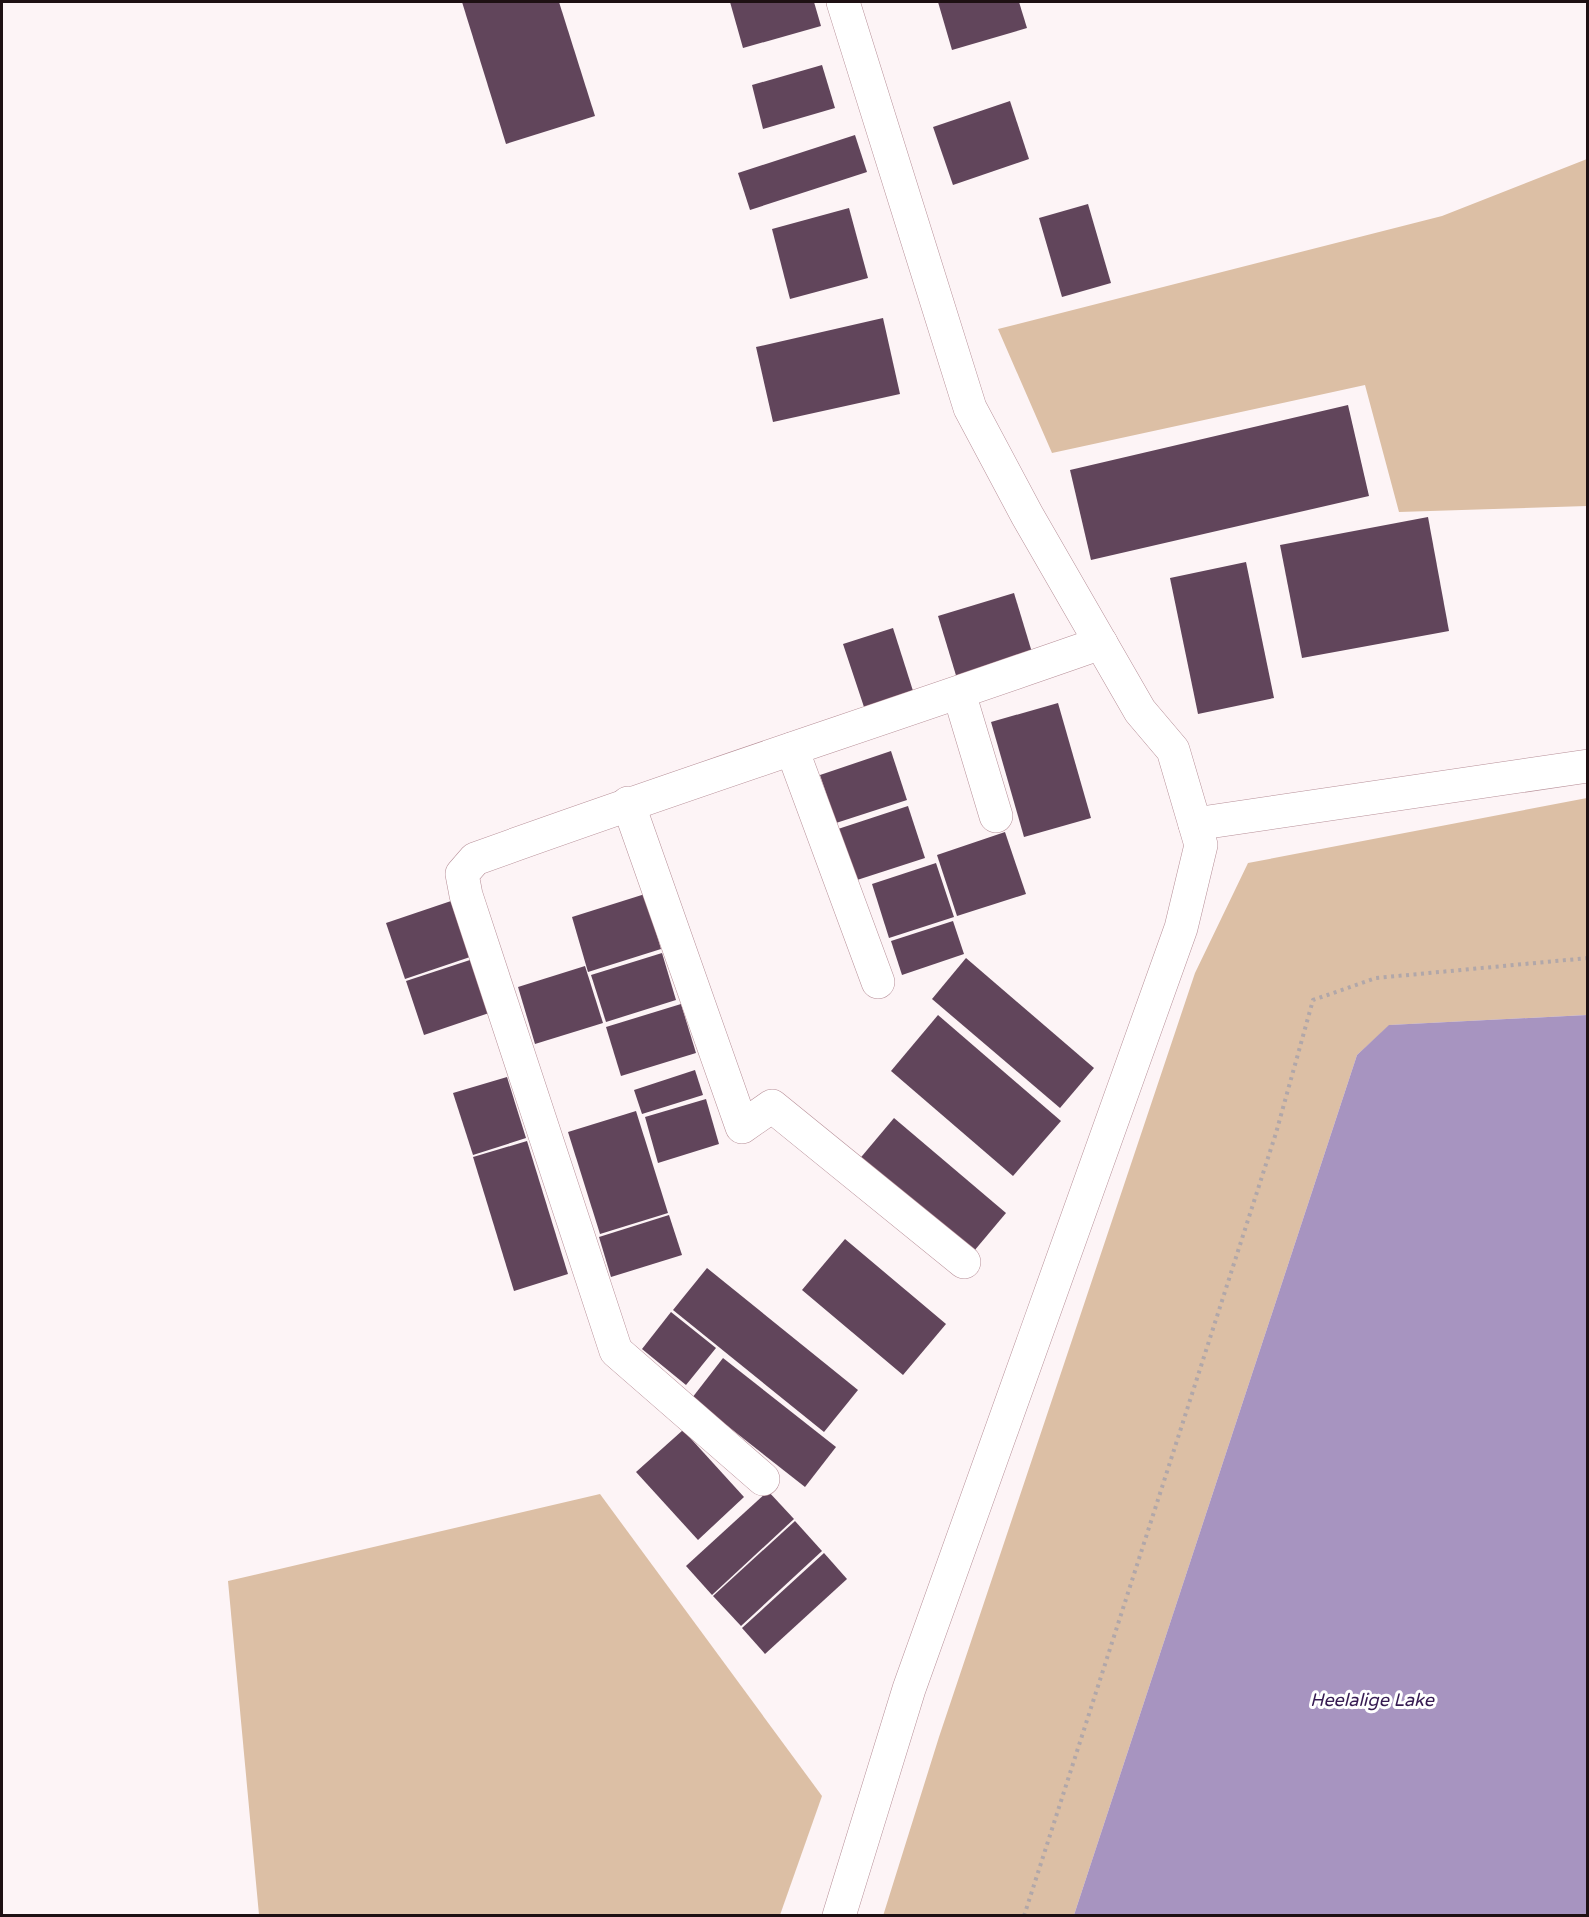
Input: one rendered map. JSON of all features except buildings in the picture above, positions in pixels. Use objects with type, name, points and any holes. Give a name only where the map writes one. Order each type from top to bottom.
[{"type":"street","points":[[839,1916],[913,1677],[1181,928],[1201,844],[1173,750],[1140,711],[1027,515],[970,408],[843,2]]},
{"type":"street","points":[[763,1479],[616,1351],[462,874],[475,859],[628,803],[960,693],[1101,643]]},
{"type":"street","points":[[960,693],[996,816]]},
{"type":"street","points":[[792,748],[878,982]]},
{"type":"street","points":[[1195,824],[1587,766]]},
{"type":"street","points":[[628,803],[742,1127],[772,1106],[964,1262]]},
{"type":"path","points":[[1024,1916],[1276,1133],[1313,1000],[1376,978],[1587,958]]},
{"type":"shaded area","points":[[1587,159],[1587,506],[1399,512],[1365,385],[1052,453],[998,329],[1442,216]]},
{"type":"shaded area","points":[[1587,798],[1587,1015],[1390,1025],[1357,1055],[1074,1915],[883,1916],[939,1737],[1195,973],[1248,863]]},
{"type":"shaded area","points":[[600,1494],[822,1796],[780,1915],[259,1915],[228,1581]]},
{"type":"water","name":"Heelalige Lake","points":[[1587,1015],[1587,1915],[1074,1915],[1357,1055],[1389,1025]]}]
